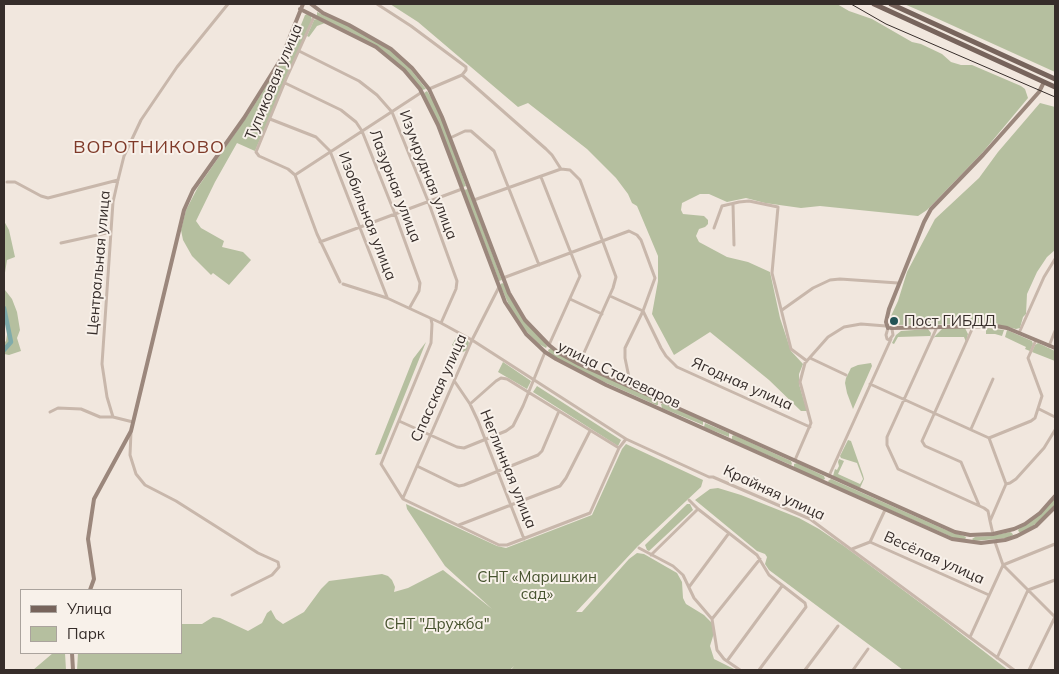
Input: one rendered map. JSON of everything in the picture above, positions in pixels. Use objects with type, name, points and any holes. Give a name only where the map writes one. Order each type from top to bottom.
[{"type":"main road","points":[[90,589],[94,579],[88,539],[94,499],[131,431],[184,210],[193,190],[244,118],[281,59],[302,4]]},
{"type":"main road","points":[[306,12],[310,4]]},
{"type":"main road","name":"улица Сталеваров","points":[[310,4],[391,49],[412,68],[429,89],[437,104],[504,280],[525,320],[549,346],[579,364],[631,388],[945,528],[970,535],[994,534],[1014,529],[1032,519],[1055,496]]},
{"type":"main road","points":[[874,4],[1055,87]]},
{"type":"main road","points":[[891,4],[1055,79]]},
{"type":"main road","name":"улица Сталеваров","points":[[300,9],[386,54],[404,70],[422,92],[438,125],[498,285],[509,308],[522,328],[545,352],[576,370],[658,408],[944,536],[969,542],[995,542],[1017,536],[1044,519],[1055,507]]},
{"type":"main road","points":[[314,17],[318,10]]},
{"type":"main road","points":[[1044,82],[1039,92],[983,155],[931,209],[898,283],[889,309],[888,327],[996,326],[1055,348]]},
{"type":"main road","points":[[422,92],[429,89]]},
{"type":"main road","points":[[462,189],[468,186]]},
{"type":"main road","points":[[498,285],[504,280]]},
{"type":"main road","points":[[545,352],[549,346]]},
{"type":"main road","points":[[658,408],[661,401]]},
{"type":"main road","points":[[702,427],[705,421]]},
{"type":"main road","points":[[791,468],[794,461]]},
{"type":"main road","points":[[825,483],[828,476]]},
{"type":"main road","points":[[1014,529],[1017,536]]},
{"type":"main road","points":[[969,542],[970,535]]},
{"type":"main road","points":[[72,654],[73,670]]},
{"type":"street","name":"Центральная улица","points":[[113,417],[107,397],[102,364],[113,202],[124,156],[141,120],[177,67],[228,4]]},
{"type":"street","points":[[377,4],[411,26],[466,67],[462,75],[429,89]]},
{"type":"street","name":"Тупиковая улица","points":[[295,175],[288,169],[259,156],[257,150],[314,17]]},
{"type":"street","name":"Изумрудная улица","points":[[299,51],[359,81],[392,112],[428,201],[457,281],[456,289],[442,323]]},
{"type":"street","points":[[462,75],[546,149],[561,169]]},
{"type":"street","name":"Лазурная улица","points":[[285,83],[341,110],[356,122],[362,131],[396,214],[420,283],[419,291],[410,307]]},
{"type":"street","points":[[422,92],[295,175],[320,242],[462,189]]},
{"type":"street","name":"Изобильная улица","points":[[270,119],[310,134],[321,140],[330,151],[387,298]]},
{"type":"street","points":[[450,138],[465,131],[471,131],[491,147],[497,156],[539,265]]},
{"type":"street","points":[[474,200],[561,169],[570,170],[580,180],[616,277],[610,296],[579,364]]},
{"type":"street","points":[[541,176],[580,276],[549,346]]},
{"type":"street","points":[[7,182],[15,182],[48,198],[118,180]]},
{"type":"street","points":[[714,228],[722,206],[749,202],[778,207],[771,269],[790,349],[808,360],[846,375]]},
{"type":"street","points":[[733,204],[734,245]]},
{"type":"street","points":[[504,280],[629,231],[637,235],[641,240],[655,278],[643,311],[625,348],[624,354],[631,388]]},
{"type":"street","points":[[61,243],[111,232]]},
{"type":"street","name":"Крайняя улица","points":[[320,242],[342,283],[410,307],[442,323],[472,340],[626,439],[709,477],[713,477],[810,519],[1014,670]]},
{"type":"street","points":[[1019,333],[1044,277],[1055,259]]},
{"type":"street","points":[[782,310],[813,288],[830,280],[898,283]]},
{"type":"street","name":"Спасская улица","points":[[403,499],[498,285]]},
{"type":"street","points":[[610,296],[643,311]]},
{"type":"street","points":[[570,299],[602,314]]},
{"type":"street","name":"Ягодная улица","points":[[643,311],[661,348],[678,368],[810,427]]},
{"type":"street","points":[[431,319],[431,343],[381,464],[403,499],[500,546],[508,545],[590,513],[619,448],[626,439]]},
{"type":"street","points":[[794,461],[810,427],[811,419],[800,382],[802,371],[808,360],[828,336],[844,327],[861,324],[888,327]]},
{"type":"street","points":[[973,326],[922,441],[923,444],[961,462],[979,506]]},
{"type":"street","points":[[888,327],[886,332],[890,338]]},
{"type":"street","points":[[888,327],[890,338]]},
{"type":"street","points":[[828,476],[890,338],[903,327]]},
{"type":"street","points":[[937,327],[886,441],[896,467],[986,509],[994,534]]},
{"type":"street","points":[[1049,346],[1055,331]]},
{"type":"street","points":[[989,438],[1035,418],[1042,396],[1028,358],[1036,340]]},
{"type":"street","points":[[399,421],[430,436],[464,448],[510,429],[529,392],[545,352]]},
{"type":"street","points":[[470,404],[501,378],[507,379],[619,448]]},
{"type":"street","points":[[971,429],[993,379]]},
{"type":"street","name":"Неглинная улица","points":[[455,382],[470,404],[524,539]]},
{"type":"street","points":[[870,384],[989,438],[1006,484]]},
{"type":"street","points":[[50,412],[58,408],[82,409],[100,417],[113,417],[133,422]]},
{"type":"street","points":[[1039,409],[1055,417]]},
{"type":"street","points":[[417,466],[459,486],[498,471],[538,455],[542,451],[559,411]]},
{"type":"street","points":[[990,521],[1006,484],[1016,479],[1044,448],[1055,430]]},
{"type":"street","points":[[131,431],[130,455],[136,474],[145,485],[176,501],[258,553],[278,562],[279,567],[272,575],[232,595]]},
{"type":"street","points":[[458,525],[560,486],[590,431]]},
{"type":"street","points":[[689,500],[760,559],[769,575],[805,603],[806,607],[759,670]]},
{"type":"street","points":[[651,555],[698,509]]},
{"type":"street","name":"Весёлая улица","points":[[852,549],[870,542],[885,510]]},
{"type":"street","points":[[689,587],[728,533]]},
{"type":"street","name":"Весёлая улица","points":[[870,542],[989,596]]},
{"type":"street","points":[[995,542],[1003,565],[1055,616],[1030,670]]},
{"type":"street","points":[[970,637],[1003,565],[1055,544]]},
{"type":"street","points":[[639,548],[679,571],[694,598],[712,619],[717,650],[727,661],[740,670]]},
{"type":"street","points":[[712,619],[760,559]]},
{"type":"street","points":[[997,658],[1028,590],[1055,580]]},
{"type":"street","points":[[727,661],[782,586]]},
{"type":"street","points":[[805,670],[838,626]]},
{"type":"street","points":[[853,670],[868,650]]},
{"type":"green space","points":[[390,4],[837,4],[849,11],[872,19],[912,42],[942,54],[951,62],[961,65],[972,65],[1021,86],[1025,89],[1028,98],[983,152],[927,210],[918,216],[820,206],[801,208],[765,203],[746,198],[727,202],[709,194],[700,194],[682,203],[681,210],[683,214],[704,216],[708,220],[708,224],[699,229],[696,236],[699,242],[727,257],[748,262],[770,272],[780,318],[791,351],[803,364],[799,374],[799,384],[807,411],[801,411],[769,380],[710,332],[674,355],[652,314],[658,281],[658,256],[637,206],[632,203],[616,178],[587,149],[528,103],[518,107],[418,22]]},
{"type":"green space","points":[[904,4],[1055,4],[1055,72],[925,13]]},
{"type":"green space","points":[[317,12],[351,27],[388,48],[405,62],[426,89],[422,90],[401,66],[381,49],[317,16]]},
{"type":"green space","points":[[307,14],[311,16],[312,20],[255,151],[237,143],[196,221],[201,228],[224,241],[222,247],[243,252],[251,260],[229,285],[213,273],[211,275],[192,256],[183,240],[181,230],[186,210],[198,187],[248,115],[278,67],[294,28],[299,30]]},
{"type":"green space","points":[[316,19],[325,23],[317,26],[309,37],[307,36]]},
{"type":"green space","points":[[427,91],[438,108],[466,186],[463,187],[440,127],[424,93]]},
{"type":"green space","points":[[1040,103],[1055,107],[1055,250],[1047,257],[1037,272],[1027,294],[1026,314],[1023,317],[1020,328],[1016,329],[995,324],[890,325],[897,323],[897,318],[891,316],[907,272],[935,219],[979,178],[998,152]]},
{"type":"green space","points":[[468,189],[502,280],[499,281],[464,190]]},
{"type":"green space","points":[[4,221],[9,230],[15,257],[7,260],[4,279]]},
{"type":"green space","points":[[4,282],[5,290],[12,299],[17,312],[20,330],[17,338],[21,351],[9,355],[4,354],[4,343],[8,329],[4,319]]},
{"type":"green space","points":[[502,283],[510,298],[547,346],[546,348],[539,344],[524,329],[513,314],[500,285]]},
{"type":"green space","points":[[965,328],[968,334],[966,342],[964,337],[935,337],[932,339],[942,329]]},
{"type":"green space","points":[[986,328],[1004,330],[1002,336],[986,334]]},
{"type":"green space","points":[[928,329],[931,333],[930,338],[930,336],[898,337],[894,344],[892,343],[896,335],[901,331]]},
{"type":"green space","points":[[1007,330],[1032,341],[1033,344],[1030,351],[1025,349],[1026,347],[1005,337]]},
{"type":"green space","points":[[458,334],[469,343],[467,350],[463,352],[452,345]]},
{"type":"green space","points":[[426,342],[381,454],[375,455],[413,359]]},
{"type":"green space","points":[[1038,343],[1055,351],[1055,361],[1032,352]]},
{"type":"green space","points":[[551,348],[658,401],[658,405],[575,369],[549,353],[548,350]]},
{"type":"green space","points":[[503,362],[531,381],[527,389],[498,372]]},
{"type":"green space","points":[[871,363],[872,366],[853,409],[847,393],[846,378],[851,368]]},
{"type":"green space","points":[[537,386],[621,440],[618,446],[533,392]]},
{"type":"green space","points":[[664,403],[703,421],[703,425],[662,408],[661,404]]},
{"type":"green space","points":[[705,423],[729,433],[729,437],[704,427]]},
{"type":"green space","points":[[734,435],[791,461],[792,464],[732,440]]},
{"type":"green space","points":[[848,440],[851,441],[864,479],[860,488],[833,476],[835,469],[837,470],[839,466],[839,459],[844,461],[838,474],[860,484],[863,479],[857,463],[840,456]]},
{"type":"green space","points":[[626,444],[703,480],[701,487],[638,546],[576,612],[582,612],[629,559],[637,553],[644,554],[677,573],[682,582],[683,598],[686,604],[704,615],[713,624],[714,633],[710,646],[714,659],[736,670],[511,670],[514,666],[510,670],[77,670],[78,654],[182,654],[182,624],[202,624],[213,617],[220,618],[248,631],[262,623],[267,613],[271,610],[276,619],[283,624],[304,612],[329,581],[382,574],[392,580],[395,587],[394,592],[408,588],[443,570],[492,609],[445,566],[407,509],[406,504],[497,546],[506,548],[592,515]]},
{"type":"green space","points":[[797,463],[824,476],[825,479],[823,480],[794,468],[794,464]]},
{"type":"green space","points":[[831,479],[946,530],[964,536],[966,537],[965,540],[954,538],[829,483],[828,481]]},
{"type":"green space","points":[[718,488],[799,518],[819,529],[1008,670],[903,670],[769,570],[765,564],[767,557],[765,554],[757,551],[695,500],[710,489]]},
{"type":"green space","points":[[1055,498],[1055,505],[1044,518],[1021,533],[1019,532],[1020,528]]},
{"type":"green space","points":[[687,504],[690,504],[693,510],[649,551],[647,550],[645,545]]},
{"type":"green space","points":[[1010,532],[1013,535],[1007,538],[974,541],[972,539],[975,537]]},
{"type":"green space","points":[[52,654],[65,654],[66,670],[33,670]]},
{"type":"waterway","points":[[4,308],[11,342],[4,350]]},
{"type":"tram line","points":[[851,4],[886,24],[1055,97]]},
{"type":"place","name":"Пост ГИБДД","points":[[894,321]]},
{"type":"district","name":"ВОРОТНИКОВО","points":[[149,148]]},
{"type":"park label","name":"СНТ «Маришкин сад»","points":[[537,586]]},
{"type":"park label","name":"СНТ \"Дружба\"","points":[[437,624]]}]
